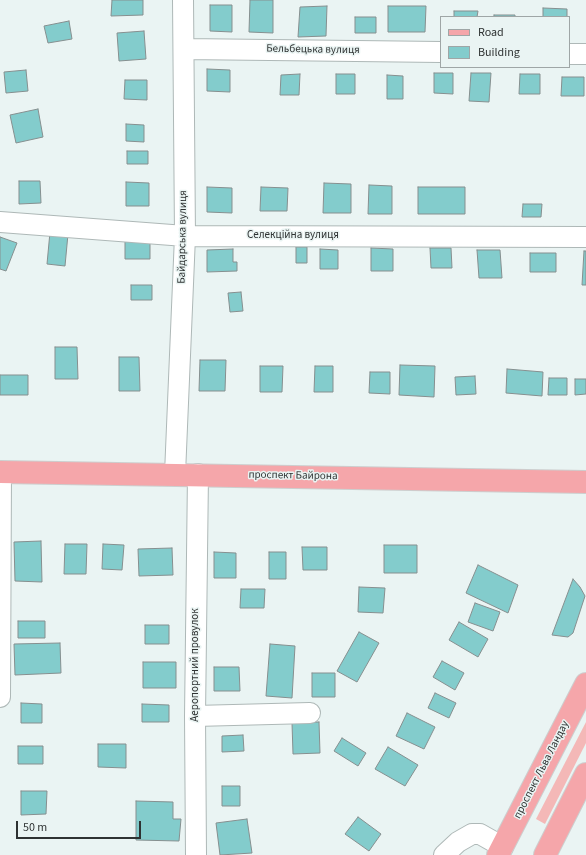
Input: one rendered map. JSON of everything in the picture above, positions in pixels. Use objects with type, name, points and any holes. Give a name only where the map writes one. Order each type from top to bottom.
[{"type":"main road","name":"проспект Байрона","points":[[0,472],[198,474],[586,482]]},
{"type":"main road","name":"проспект Льва Ландау","points":[[506,852],[586,684]]},
{"type":"main road","points":[[545,855],[586,774]]},
{"type":"street","name":"Байдарська вулиця","points":[[175,474],[185,236],[183,0]]},
{"type":"street","name":"Бельбецька вулиця","points":[[184,49],[440,52]]},
{"type":"street","points":[[570,54],[586,54]]},
{"type":"street","name":"Селекційна вулиця","points":[[0,222],[185,236],[586,237]]},
{"type":"street","points":[[0,472],[0,697]]},
{"type":"street","name":"Аеропортний провулок","points":[[196,855],[195,716],[198,474]]},
{"type":"street","points":[[195,716],[310,713]]},
{"type":"street","points":[[444,855],[458,842],[472,834],[480,834],[506,852]]},
{"type":"shaded area","points":[[586,722],[586,743],[545,824],[536,819]]},
{"type":"building","points":[[112,0],[143,0],[143,15],[111,16]]},
{"type":"building","points":[[250,0],[273,0],[273,33],[249,32]]},
{"type":"building","points":[[210,5],[232,5],[232,32],[210,31]]},
{"type":"building","points":[[327,6],[326,36],[298,37],[300,7]]},
{"type":"building","points":[[388,6],[426,6],[425,32],[388,32]]},
{"type":"building","points":[[543,8],[567,9],[567,16],[543,16]]},
{"type":"building","points":[[454,11],[478,11],[477,16],[454,16]]},
{"type":"building","points":[[494,15],[515,15],[515,16]]},
{"type":"building","points":[[355,17],[376,17],[376,33],[355,33]]},
{"type":"building","points":[[69,21],[72,39],[48,43],[44,26]]},
{"type":"building","points":[[144,31],[146,59],[119,61],[117,33]]},
{"type":"building","points":[[207,69],[230,70],[230,92],[207,91]]},
{"type":"building","points":[[26,70],[28,91],[6,93],[4,72]]},
{"type":"building","points":[[434,73],[453,73],[453,94],[434,93]]},
{"type":"building","points":[[471,73],[491,73],[489,102],[469,101]]},
{"type":"building","points":[[300,74],[299,95],[280,95],[281,75]]},
{"type":"building","points":[[336,74],[355,74],[355,94],[336,94]]},
{"type":"building","points":[[520,74],[540,74],[540,94],[519,94]]},
{"type":"building","points":[[387,75],[403,76],[403,99],[387,99]]},
{"type":"building","points":[[562,77],[584,77],[584,96],[561,96]]},
{"type":"building","points":[[125,80],[147,80],[147,100],[124,99]]},
{"type":"building","points":[[38,109],[43,137],[16,143],[10,115]]},
{"type":"building","points":[[126,124],[144,125],[144,142],[126,141]]},
{"type":"building","points":[[127,151],[148,151],[148,164],[127,164]]},
{"type":"building","points":[[19,181],[40,181],[41,203],[19,204]]},
{"type":"building","points":[[126,182],[149,183],[149,206],[126,206]]},
{"type":"building","points":[[324,183],[351,184],[351,213],[323,213]]},
{"type":"building","points":[[369,185],[392,186],[392,214],[368,214]]},
{"type":"building","points":[[207,187],[232,188],[232,213],[207,212]]},
{"type":"building","points":[[261,187],[288,188],[287,211],[260,211]]},
{"type":"building","points":[[418,187],[465,187],[465,214],[418,214]]},
{"type":"building","points":[[523,204],[542,204],[541,217],[522,217]]},
{"type":"building","points":[[50,232],[68,234],[65,266],[47,264]]},
{"type":"building","points":[[0,237],[17,243],[6,271],[0,269]]},
{"type":"building","points":[[125,240],[150,240],[150,259],[125,259]]},
{"type":"building","points":[[296,247],[307,247],[307,263],[296,263]]},
{"type":"building","points":[[371,248],[393,249],[393,271],[371,271]]},
{"type":"building","points":[[430,248],[451,248],[452,268],[431,268]]},
{"type":"building","points":[[233,249],[233,262],[237,262],[237,271],[207,272],[207,250]]},
{"type":"building","points":[[320,249],[338,250],[338,269],[320,269]]},
{"type":"building","points":[[477,250],[500,250],[502,278],[479,278]]},
{"type":"building","points":[[584,251],[586,251],[586,285],[582,285]]},
{"type":"building","points":[[530,253],[556,253],[556,272],[530,272]]},
{"type":"building","points":[[131,285],[152,285],[152,300],[131,300]]},
{"type":"building","points":[[241,292],[243,311],[230,312],[228,293]]},
{"type":"building","points":[[55,347],[77,347],[78,379],[55,379]]},
{"type":"building","points":[[119,357],[139,357],[140,391],[119,391]]},
{"type":"building","points":[[200,360],[226,360],[225,391],[199,391]]},
{"type":"building","points":[[400,365],[435,366],[434,397],[399,395]]},
{"type":"building","points":[[260,366],[283,366],[282,392],[260,392]]},
{"type":"building","points":[[315,366],[333,366],[333,392],[314,392]]},
{"type":"building","points":[[507,369],[543,372],[542,396],[506,393]]},
{"type":"building","points":[[370,372],[390,372],[390,394],[369,393]]},
{"type":"building","points":[[0,375],[28,375],[28,395],[0,395]]},
{"type":"building","points":[[475,376],[476,394],[456,395],[455,377]]},
{"type":"building","points":[[549,378],[567,378],[567,395],[548,395]]},
{"type":"building","points":[[575,379],[586,379],[586,394],[575,395]]},
{"type":"building","points":[[41,541],[42,582],[15,581],[14,542]]},
{"type":"building","points":[[65,544],[87,544],[86,574],[64,574]]},
{"type":"building","points":[[103,544],[124,545],[122,570],[102,569]]},
{"type":"building","points":[[384,545],[417,545],[417,573],[384,573]]},
{"type":"building","points":[[302,547],[327,547],[327,570],[303,570]]},
{"type":"building","points":[[172,548],[173,575],[139,576],[138,549]]},
{"type":"building","points":[[214,552],[236,553],[236,578],[214,578]]},
{"type":"building","points":[[269,552],[286,552],[286,579],[269,579]]},
{"type":"building","points":[[478,565],[518,585],[508,613],[466,593]]},
{"type":"building","points":[[573,579],[585,596],[573,633],[568,637],[552,635]]},
{"type":"building","points":[[359,587],[385,588],[383,613],[358,612]]},
{"type":"building","points":[[241,589],[265,589],[264,608],[240,608]]},
{"type":"building","points":[[475,603],[500,612],[493,631],[468,622]]},
{"type":"building","points":[[18,621],[45,621],[45,638],[18,638]]},
{"type":"building","points":[[459,622],[488,639],[478,657],[449,640]]},
{"type":"building","points":[[145,625],[169,625],[169,644],[145,644]]},
{"type":"building","points":[[359,632],[379,643],[357,682],[337,671]]},
{"type":"building","points":[[60,643],[61,673],[15,675],[14,644]]},
{"type":"building","points":[[270,644],[295,646],[292,698],[266,696]]},
{"type":"building","points":[[442,661],[464,673],[455,690],[433,677]]},
{"type":"building","points":[[143,662],[176,662],[176,688],[143,688]]},
{"type":"building","points":[[214,667],[239,667],[240,691],[214,691]]},
{"type":"building","points":[[312,673],[335,673],[335,697],[312,697]]},
{"type":"building","points":[[435,693],[456,703],[449,718],[428,708]]},
{"type":"building","points":[[21,703],[42,704],[42,723],[21,723]]},
{"type":"building","points":[[142,704],[169,705],[169,722],[142,722]]},
{"type":"building","points":[[407,713],[435,727],[424,749],[396,736]]},
{"type":"building","points":[[319,722],[320,753],[293,754],[292,723]]},
{"type":"building","points":[[243,735],[244,751],[222,752],[222,736]]},
{"type":"building","points":[[342,738],[366,753],[358,766],[334,751]]},
{"type":"building","points":[[98,744],[126,744],[126,768],[98,767]]},
{"type":"building","points":[[18,746],[43,746],[43,764],[18,764]]},
{"type":"building","points":[[388,747],[418,765],[405,786],[375,769]]},
{"type":"building","points":[[222,786],[240,786],[240,806],[222,806]]},
{"type":"building","points":[[21,791],[47,791],[46,814],[21,815]]},
{"type":"building","points":[[136,801],[173,802],[173,819],[181,819],[179,841],[136,840]]},
{"type":"building","points":[[358,817],[381,834],[369,851],[345,834]]},
{"type":"building","points":[[247,819],[252,853],[220,855],[216,823]]}]
